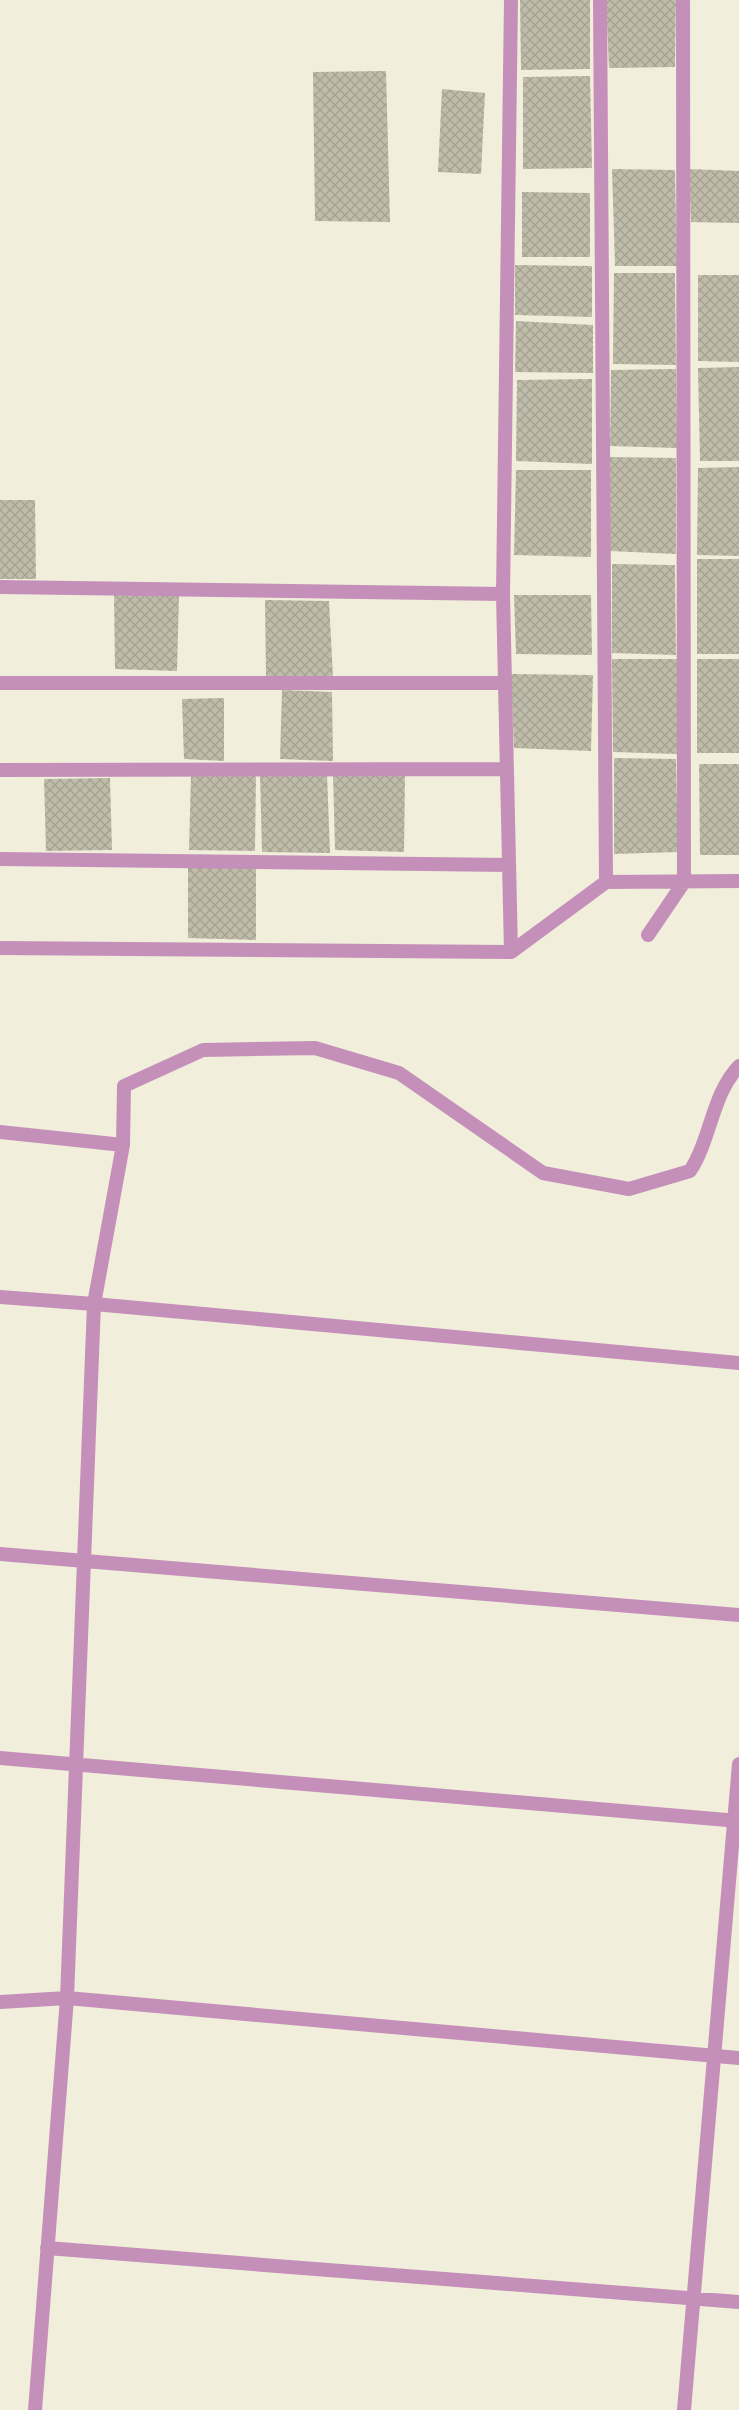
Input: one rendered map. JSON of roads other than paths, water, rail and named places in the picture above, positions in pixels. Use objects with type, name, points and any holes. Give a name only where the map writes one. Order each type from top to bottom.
[{"type":"street","points":[[511,0],[504,594],[511,952]]},
{"type":"street","points":[[600,0],[606,882]]},
{"type":"street","points":[[648,935],[684,882],[683,0]]},
{"type":"street","points":[[0,587],[504,594]]},
{"type":"street","points":[[0,683],[505,684]]},
{"type":"street","points":[[0,770],[507,769]]},
{"type":"street","points":[[0,859],[509,865]]},
{"type":"street","points":[[0,948],[511,952],[606,882],[739,881]]},
{"type":"street","points":[[35,2410],[66,1998],[94,1304],[123,1145],[124,1086],[203,1050],[315,1048],[399,1073],[543,1173],[629,1189],[690,1171],[699,1157],[727,1078],[739,1066]]},
{"type":"street","points":[[0,1132],[123,1145]]},
{"type":"street","points":[[0,1297],[739,1363]]},
{"type":"street","points":[[0,1554],[739,1615]]},
{"type":"street","points":[[0,1758],[737,1820]]},
{"type":"street","points":[[684,2410],[714,2056],[737,1820],[739,1764]]},
{"type":"street","points":[[0,2002],[66,1998],[739,2058]]},
{"type":"street","points":[[47,2248],[739,2302]]}]
